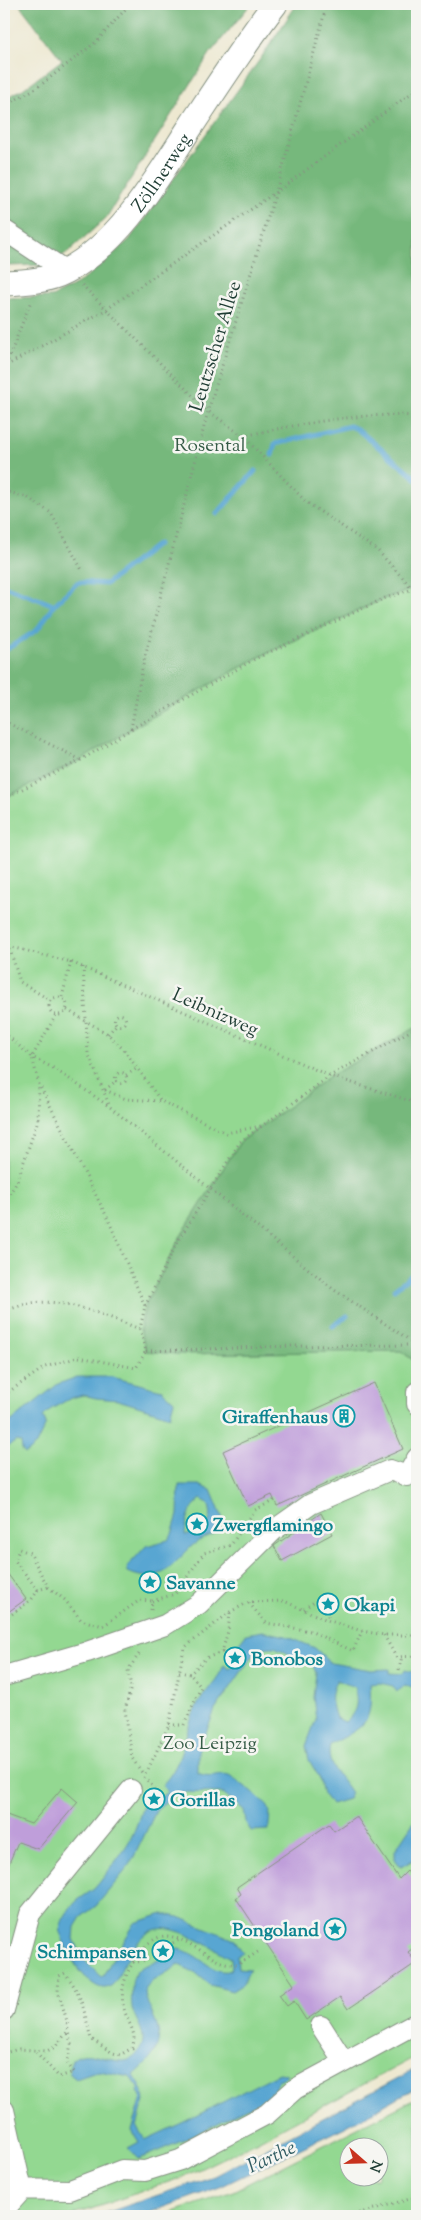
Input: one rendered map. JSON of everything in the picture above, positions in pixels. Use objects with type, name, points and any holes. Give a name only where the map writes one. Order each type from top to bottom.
[{"type":"main road","name":"Zöllnerweg","points":[[4,283],[38,281],[66,271],[90,255],[117,229],[141,200],[245,45],[275,4]]},
{"type":"lane","points":[[4,230],[66,271]]},
{"type":"lane","points":[[417,1392],[417,1404]]},
{"type":"lane","points":[[4,1676],[87,1652],[166,1625],[199,1604],[274,1530],[312,1504],[390,1470],[412,1481],[417,1458]]},
{"type":"lane","points":[[4,2010],[30,1914],[138,1784]]},
{"type":"lane","points":[[13,2189],[70,2190],[122,2170],[145,2171],[180,2160],[266,2114],[295,2089],[417,2023]]},
{"type":"lane","points":[[321,2026],[344,2062]]},
{"type":"lane","points":[[4,2110],[13,2189],[4,2210]]},
{"type":"path","points":[[4,106],[38,87],[96,42],[130,4]]},
{"type":"path","name":"Leutzscher Allee","points":[[131,729],[142,669],[208,411],[276,192],[328,4]]},
{"type":"path","points":[[5,368],[107,309],[276,192],[417,89]]},
{"type":"path","points":[[4,798],[81,760],[131,729],[254,659],[383,599],[415,590],[377,550],[306,502],[242,436],[208,411],[107,309],[66,271]]},
{"type":"path","points":[[5,368],[38,281]]},
{"type":"path","points":[[242,436],[299,424],[391,414],[417,416]]},
{"type":"path","points":[[4,491],[27,497],[51,513],[82,570]]},
{"type":"path","points":[[4,721],[81,760]]},
{"type":"path","points":[[4,930],[6,945],[20,982],[50,1000]]},
{"type":"path","name":"Leibnizweg","points":[[6,945],[71,962],[330,1076],[417,1102]]},
{"type":"path","points":[[62,997],[71,962]]},
{"type":"path","points":[[83,967],[88,1053],[105,1090],[110,1107]]},
{"type":"path","points":[[50,1000],[55,997],[62,997],[66,1001],[67,1010],[86,1023],[108,1034],[124,1050],[161,1101]]},
{"type":"path","points":[[50,1000],[49,1009],[56,1015],[62,1015],[67,1010]]},
{"type":"path","points":[[56,1015],[32,1057],[39,1084],[108,1219],[144,1306]]},
{"type":"path","points":[[108,1034],[116,1025]]},
{"type":"path","points":[[4,1395],[45,1367],[79,1357],[136,1368],[146,1351],[140,1329],[144,1306],[179,1239],[240,1142],[330,1076],[417,1027]]},
{"type":"path","points":[[4,1033],[32,1057],[55,1069],[110,1107],[211,1187],[333,1289],[417,1345]]},
{"type":"path","points":[[126,1075],[138,1068]]},
{"type":"path","points":[[105,1090],[116,1080],[115,1077],[119,1072],[126,1075]]},
{"type":"path","points":[[116,1080],[118,1083],[126,1082],[126,1075]]},
{"type":"path","points":[[4,1202],[16,1182],[38,1120],[39,1084]]},
{"type":"path","points":[[105,1090],[126,1099],[161,1101],[226,1133],[263,1125]]},
{"type":"path","points":[[4,1311],[28,1304],[57,1303],[85,1310],[140,1329]]},
{"type":"path","points":[[146,1351],[294,1346],[417,1345]]},
{"type":"path","points":[[38,1590],[15,1561],[19,1549],[30,1553],[48,1587],[65,1600],[81,1620],[103,1626],[140,1600],[152,1600],[175,1594],[204,1553],[231,1545],[255,1510],[275,1500]]},
{"type":"path","points":[[4,1620],[32,1599],[38,1590],[48,1587]]},
{"type":"path","points":[[304,1609],[318,1599],[330,1608],[327,1620]]},
{"type":"path","points":[[138,1784],[125,1710],[131,1687],[128,1670],[135,1658],[149,1646],[152,1600]]},
{"type":"path","points":[[138,1784],[169,1725],[184,1648],[230,1612],[249,1602],[284,1601],[327,1620],[362,1631],[384,1635],[417,1635]]},
{"type":"path","points":[[249,1602],[266,1623],[310,1631],[353,1652],[362,1631]]},
{"type":"path","points":[[222,1652],[228,1631],[230,1612]]},
{"type":"path","points":[[384,1635],[396,1657],[417,1656]]},
{"type":"path","points":[[222,1652],[235,1660]]},
{"type":"path","points":[[190,1674],[206,1658],[222,1652]]},
{"type":"path","points":[[399,1670],[402,1656]]},
{"type":"path","points":[[169,1725],[184,1725],[201,1687],[190,1674],[179,1672]]},
{"type":"path","points":[[138,1784],[159,1794]]},
{"type":"path","points":[[411,1875],[417,1858]]},
{"type":"path","points":[[36,2052],[59,2077],[74,2072],[67,2063],[71,2044],[68,2021],[58,1991],[58,1976],[65,1973],[84,2006],[91,2039],[113,2053],[120,2054],[132,2048],[134,2034],[125,2014],[122,1990],[125,1976],[132,1962],[153,1939],[166,1936],[180,1940],[220,1962],[237,1965],[258,1952]]},
{"type":"path","points":[[132,1962],[141,1962],[153,1957],[173,1942],[180,1940]]},
{"type":"path","points":[[4,2053],[19,2049],[36,2052],[47,2051],[55,2047],[68,2031]]},
{"type":"path","points":[[348,2216],[417,2197]]},
{"type":"green space","points":[[19,4],[251,4],[211,52],[106,218],[67,253],[44,265],[4,266],[4,99],[23,89],[62,60]]},
{"type":"green space","name":"Rosental","points":[[297,4],[417,4],[417,591],[413,589],[383,599],[255,659],[131,729],[81,760],[4,798],[4,298],[52,297],[79,283],[129,240],[261,58]]},
{"type":"green space","name":"Zoo Leipzig","points":[[413,589],[417,591],[417,1027],[330,1076],[240,1142],[179,1239],[145,1306],[175,1354],[401,1351],[417,1363],[417,2056],[250,2145],[183,2177],[71,2216],[4,2216],[4,798],[81,760],[131,729],[255,659],[383,599]]},
{"type":"green space","points":[[417,1027],[417,1363],[401,1351],[175,1354],[146,1351],[140,1329],[145,1306],[179,1239],[240,1142],[330,1076]]},
{"type":"green space","points":[[417,2098],[417,2216],[163,2216],[231,2192]]},
{"type":"water","points":[[77,1377],[112,1377],[162,1390],[174,1401],[170,1416],[118,1400],[83,1395],[71,1398],[51,1409],[43,1417],[46,1424],[36,1445],[25,1454],[21,1443],[16,1441],[4,1450],[4,1427],[58,1384]]},
{"type":"water","points":[[179,1485],[199,1485],[211,1490],[223,1519],[218,1532],[193,1545],[172,1566],[158,1575],[149,1577],[139,1576],[128,1572],[127,1567],[146,1546],[168,1540],[178,1515]],"holes":[[[201,1499],[208,1503],[210,1516],[207,1525],[198,1531],[185,1535],[187,1520],[194,1506]]]},
{"type":"water","points":[[263,1631],[286,1636],[315,1648],[331,1663],[371,1670],[389,1669],[389,1673],[403,1674],[405,1670],[417,1673],[417,1688],[404,1685],[397,1692],[393,1686],[380,1683],[370,1684],[370,1708],[364,1723],[330,1745],[329,1752],[332,1765],[351,1793],[348,1799],[331,1804],[323,1794],[319,1777],[309,1760],[306,1746],[316,1719],[313,1697],[316,1673],[313,1666],[275,1647],[258,1648],[215,1710],[198,1752],[198,1773],[203,1775],[229,1775],[237,1780],[268,1807],[270,1813],[269,1830],[251,1831],[246,1823],[244,1810],[223,1793],[176,1792],[156,1811],[130,1865],[96,1906],[81,1917],[75,1927],[74,1939],[84,1960],[102,1977],[135,1923],[163,1914],[179,1917],[235,1940],[243,1953],[237,1956],[238,1968],[250,1969],[243,1984],[232,1991],[210,1985],[196,1973],[179,1965],[151,1982],[145,1990],[147,2002],[155,2020],[159,2037],[158,2044],[151,2058],[134,2075],[145,2097],[137,2127],[145,2140],[279,2073],[286,2074],[286,2077],[278,2080],[274,2095],[184,2140],[139,2159],[128,2148],[139,2142],[132,2131],[142,2097],[138,2092],[138,2088],[130,2077],[99,2071],[76,2079],[70,2074],[69,2069],[72,2060],[79,2056],[87,2055],[123,2061],[131,2059],[137,2054],[143,2042],[143,2036],[132,2008],[132,1986],[136,1972],[140,1968],[155,1962],[175,1949],[190,1953],[219,1970],[226,1971],[232,1969],[231,1958],[188,1935],[166,1929],[157,1929],[144,1936],[138,1943],[125,1962],[115,1983],[109,1987],[101,1988],[84,1976],[69,1954],[61,1932],[61,1925],[71,1908],[78,1900],[94,1889],[127,1845],[135,1830],[146,1797],[152,1804],[167,1792],[162,1785],[176,1766],[198,1704],[224,1665],[230,1669],[241,1656],[234,1649],[246,1634]],"holes":[[[337,1680],[354,1687],[356,1697],[355,1710],[345,1722],[336,1718],[332,1703],[333,1689]]]},
{"type":"water","points":[[417,1817],[417,1864],[413,1860],[401,1867],[395,1859],[395,1850]]},
{"type":"water","name":"Parthe","points":[[417,2068],[417,2087],[345,2127],[220,2187],[140,2216],[97,2216],[214,2176]]},
{"type":"building","name":"Giraffenhaus","points":[[374,1383],[403,1449],[277,1506],[272,1495],[248,1506],[223,1451]]},
{"type":"building","points":[[321,1513],[332,1534],[282,1561],[274,1546]]},
{"type":"building","points":[[4,1569],[26,1599],[4,1615]]},
{"type":"building","points":[[62,1788],[78,1802],[38,1849],[18,1842],[4,1875],[4,1814],[31,1824]]},
{"type":"building","points":[[356,1816],[399,1879],[407,1871],[417,1882],[417,1945],[408,1952],[416,1963],[348,2009],[340,1997],[306,2020],[294,2001],[287,2006],[279,1995],[294,1985],[236,1898],[241,1894],[237,1887],[329,1824],[334,1831]]},
{"type":"waterway","points":[[272,455],[275,444],[350,426],[357,429],[417,479]]},
{"type":"waterway","points":[[217,514],[255,471]]},
{"type":"waterway","points":[[4,651],[37,630],[54,605],[78,582],[106,584],[158,544]]},
{"type":"waterway","points":[[4,586],[54,605]]},
{"type":"waterway","points":[[394,1289],[417,1271]]},
{"type":"waterway","points":[[333,1326],[347,1316]]},
{"type":"place","name":"Giraffenhaus","points":[[344,1416]]},
{"type":"place","name":"Zwergflamingo","points":[[197,1524]]},
{"type":"place","name":"Savanne","points":[[150,1582]]},
{"type":"place","name":"Okapi","points":[[328,1604]]},
{"type":"place","name":"Bonobos","points":[[235,1658]]},
{"type":"place","name":"Gorillas","points":[[154,1799]]},
{"type":"place","name":"Pongoland","points":[[335,1929]]},
{"type":"place","name":"Schimpansen","points":[[163,1951]]}]
